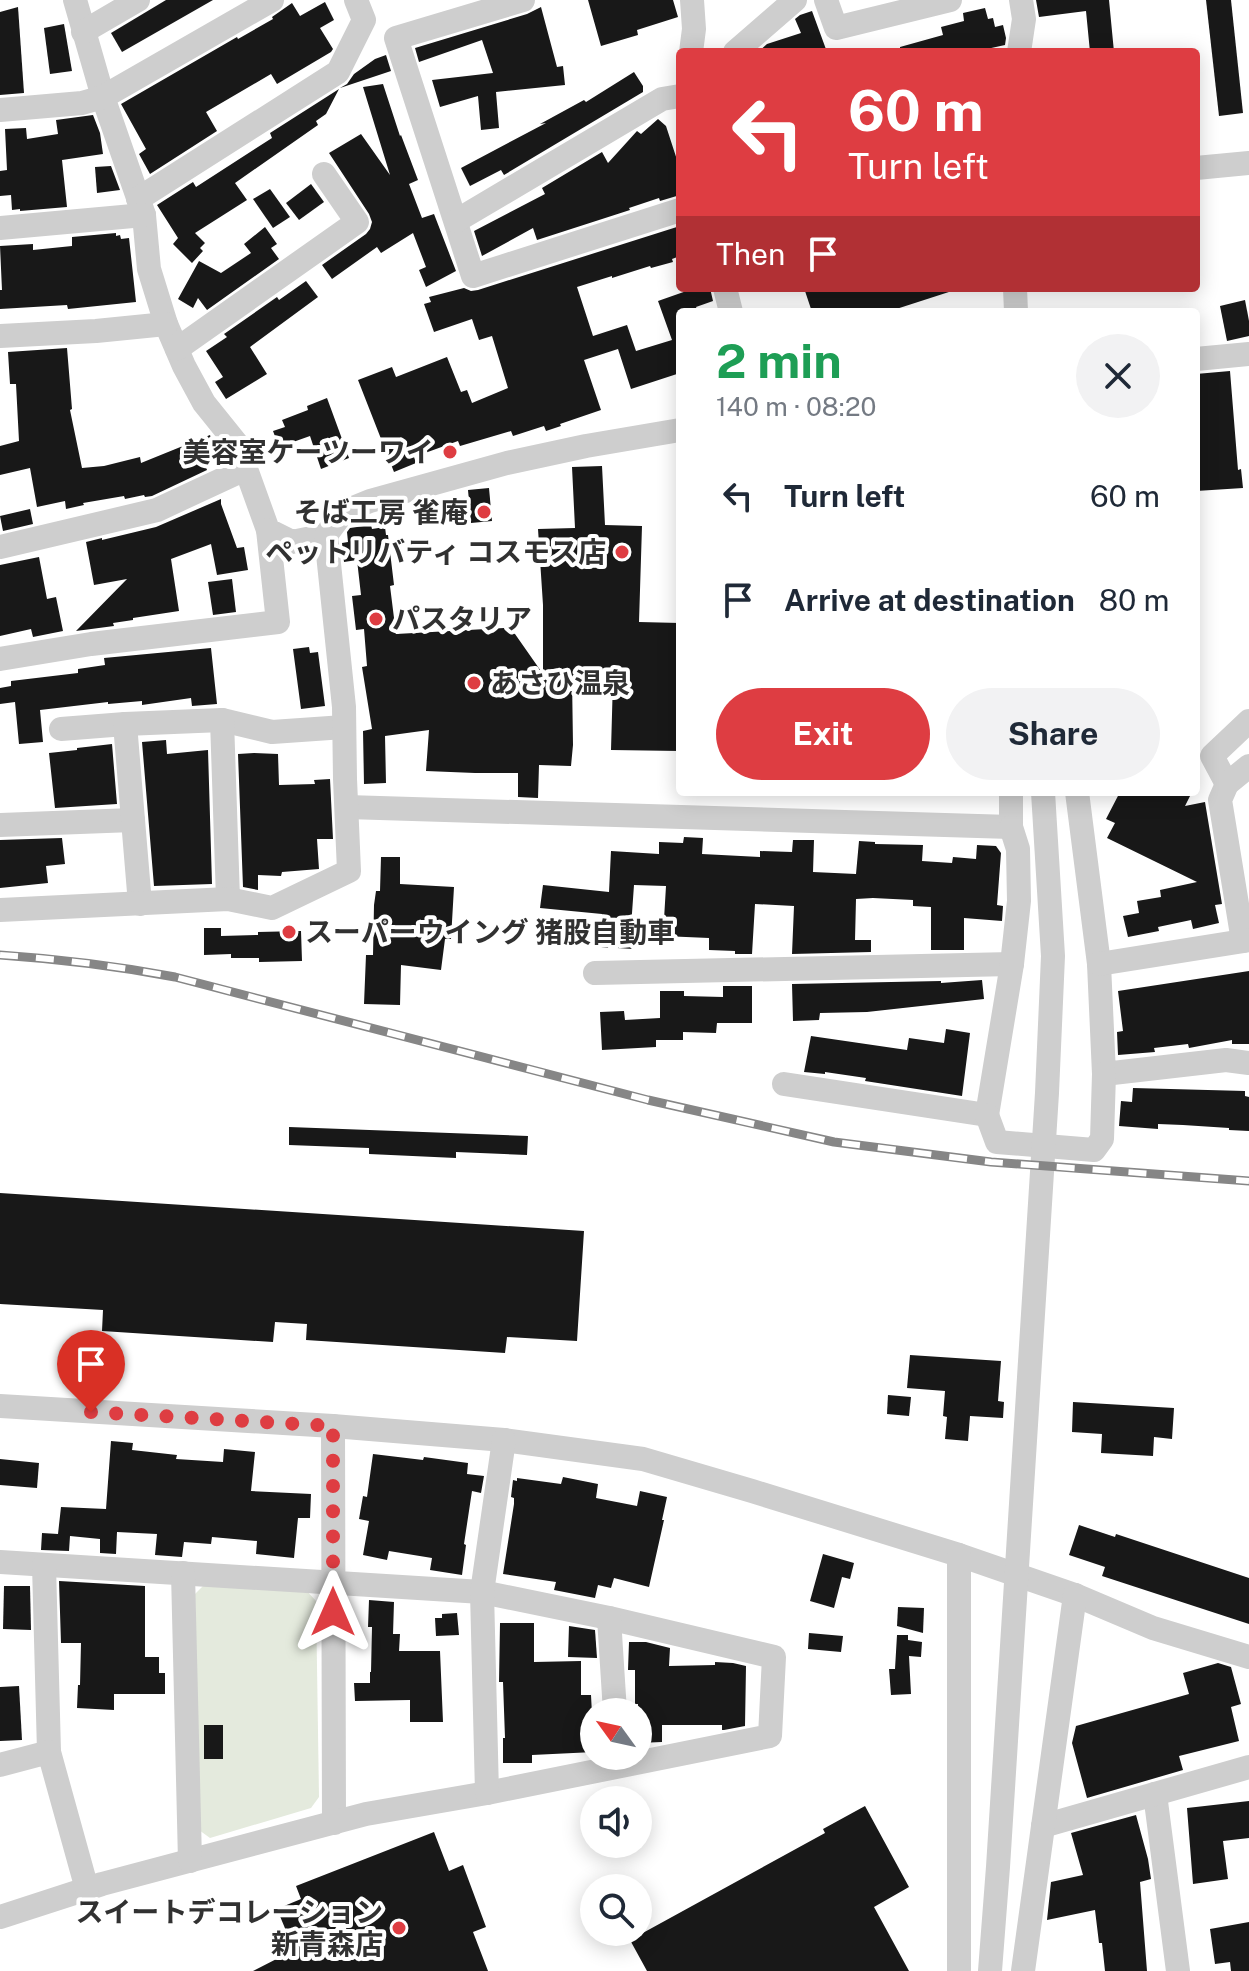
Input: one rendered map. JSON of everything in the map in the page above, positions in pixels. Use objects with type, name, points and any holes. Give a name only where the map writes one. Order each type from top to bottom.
[{"type":"street","points":[[0,659],[91,644],[278,622],[268,530],[237,444],[204,403],[166,324],[149,269],[141,207],[103,97],[75,0]]},
{"type":"street","points":[[83,32],[138,0]]},
{"type":"street","points":[[0,110],[82,103],[103,97],[272,0]]},
{"type":"street","points":[[0,228],[141,207],[338,72],[364,20],[356,0]]},
{"type":"street","points":[[523,0],[396,38],[473,276],[676,211]]},
{"type":"street","points":[[692,0],[692,48]]},
{"type":"street","points":[[740,48],[795,0]]},
{"type":"street","points":[[826,0],[836,28],[950,0]]},
{"type":"street","points":[[1020,48],[1024,19],[1021,0]]},
{"type":"street","points":[[456,221],[662,99],[676,97]]},
{"type":"street","points":[[1200,168],[1249,163]]},
{"type":"street","points":[[177,349],[357,222],[324,174]]},
{"type":"street","points":[[0,336],[166,324]]},
{"type":"street","points":[[1200,359],[1248,358]]},
{"type":"street","points":[[268,530],[292,542],[326,535],[343,512],[370,501],[507,463],[676,431]]},
{"type":"street","points":[[0,547],[157,510],[245,469]]},
{"type":"street","points":[[0,910],[228,899],[272,908],[349,871],[344,707],[326,535]]},
{"type":"street","points":[[61,729],[222,720],[272,732],[344,727]]},
{"type":"street","points":[[222,720],[228,899]]},
{"type":"street","points":[[1227,784],[1212,756],[1249,721]]},
{"type":"street","points":[[125,724],[140,904]]},
{"type":"street","points":[[1099,964],[1246,941],[1220,800],[1227,784],[1249,766]]},
{"type":"street","points":[[1011,796],[1011,827],[1018,849],[1019,901],[987,1115],[997,1142],[1094,1150],[1102,1139],[1104,1074],[1099,964],[1078,796]]},
{"type":"street","points":[[990,1971],[1047,1093],[1053,956],[1043,796]]},
{"type":"street","points":[[347,807],[1011,827]]},
{"type":"street","points":[[0,825],[133,820]]},
{"type":"street","points":[[595,973],[1012,964]]},
{"type":"street","points":[[1104,1074],[1226,1060],[1249,1063]]},
{"type":"street","points":[[784,1084],[987,1115]]},
{"type":"street","points":[[0,1406],[333,1426],[504,1440],[643,1459],[959,1555],[1075,1595],[1153,1628],[1249,1660]]},
{"type":"street","points":[[333,1426],[334,1823]]},
{"type":"street","points":[[487,1793],[482,1592],[504,1440]]},
{"type":"street","points":[[959,1555],[959,1971]]},
{"type":"street","points":[[0,1562],[482,1592],[774,1657],[770,1736],[652,1756]]},
{"type":"street","points":[[44,1565],[49,1752],[87,1889]]},
{"type":"street","points":[[183,1573],[190,1861]]},
{"type":"street","points":[[1023,1971],[1075,1595]]},
{"type":"street","points":[[609,1618],[614,1698]]},
{"type":"street","points":[[0,1765],[49,1752]]},
{"type":"street","points":[[1043,1826],[1249,1767]]},
{"type":"street","points":[[0,1917],[87,1889],[366,1814],[487,1793],[584,1770]]},
{"type":"street","points":[[1155,1794],[1178,1971]]},
{"type":"shaded area","points":[[207,1582],[305,1589],[316,1601],[319,1797],[311,1808],[210,1838],[199,1830],[195,1594]]},
{"type":"building","points":[[166,0],[213,0],[122,52],[111,33]]},
{"type":"building","points":[[588,0],[673,0],[678,17],[637,30],[638,35],[601,46]]},
{"type":"building","points":[[1036,0],[1109,0],[1114,48],[1090,48],[1086,11],[1039,17]]},
{"type":"building","points":[[1206,0],[1231,0],[1243,113],[1219,116]]},
{"type":"building","points":[[325,2],[334,20],[320,28],[333,49],[331,52],[277,84],[271,74],[206,112],[217,131],[150,174],[139,154],[146,149],[121,104],[273,19],[292,3],[300,16]]},
{"type":"building","points":[[18,7],[24,93],[0,95],[0,12]]},
{"type":"building","points":[[541,7],[557,67],[563,66],[565,85],[496,92],[499,128],[481,130],[478,96],[440,107],[432,80],[493,73],[482,40],[419,62],[415,48]]},
{"type":"building","points":[[985,8],[988,19],[993,18],[995,27],[1003,25],[1005,45],[991,48],[900,48],[943,35],[941,27],[964,21],[963,13]]},
{"type":"building","points":[[812,11],[826,48],[762,48],[801,33],[795,19]]},
{"type":"building","points":[[64,24],[72,71],[50,74],[44,28]]},
{"type":"building","points":[[386,55],[391,71],[340,88],[354,74]]},
{"type":"building","points":[[634,72],[643,86],[643,92],[504,175],[501,170],[470,186],[461,168],[584,100],[586,102]]},
{"type":"building","points":[[383,84],[418,180],[409,184],[422,218],[434,214],[456,271],[426,287],[419,270],[426,267],[413,233],[381,253],[377,247],[332,279],[322,265],[366,234],[372,222],[329,153],[361,134],[390,175],[363,87]]},
{"type":"building","points":[[339,89],[326,114],[316,121],[318,125],[235,183],[247,200],[195,233],[205,243],[200,248],[203,251],[192,263],[173,244],[178,238],[157,205],[193,182],[196,187],[272,138],[270,133]]},
{"type":"building","points":[[93,115],[103,154],[62,160],[67,207],[12,210],[11,195],[0,196],[0,171],[7,170],[5,129],[26,128],[27,139],[58,134],[56,120]]},
{"type":"building","points":[[658,119],[666,126],[676,157],[676,196],[660,201],[659,198],[537,240],[533,228],[482,256],[474,231],[545,194],[542,188],[602,152],[608,163],[637,131],[641,134]]},
{"type":"building","points":[[111,166],[120,190],[97,193],[95,167]]},
{"type":"building","points":[[311,184],[324,202],[299,220],[286,203]]},
{"type":"building","points":[[270,189],[290,217],[273,228],[253,199]]},
{"type":"building","points":[[265,227],[277,244],[271,248],[279,259],[207,310],[198,298],[193,308],[178,299],[199,261],[221,273],[251,253],[244,244]]},
{"type":"building","points":[[676,227],[676,258],[672,259],[673,262],[577,287],[593,336],[627,325],[636,351],[672,340],[658,301],[684,292],[711,292],[713,301],[696,308],[676,308],[676,374],[631,389],[618,349],[584,360],[601,410],[546,431],[544,426],[513,436],[511,431],[460,446],[458,441],[414,457],[416,463],[394,472],[358,380],[392,367],[396,377],[447,357],[461,392],[467,390],[472,403],[508,388],[492,336],[479,340],[472,319],[434,332],[424,304],[431,302],[429,297],[464,288],[478,290]]},
{"type":"building","points":[[116,233],[121,239],[129,238],[136,302],[68,309],[67,305],[0,309],[0,246],[33,244],[33,250],[72,246],[72,237]]},
{"type":"building","points":[[306,281],[318,297],[250,347],[267,374],[226,399],[215,382],[223,377],[206,351],[227,337],[224,334]]},
{"type":"building","points":[[805,292],[949,292],[899,308],[811,308]]},
{"type":"building","points":[[1245,300],[1249,336],[1227,341],[1220,306]]},
{"type":"building","points":[[67,348],[70,410],[82,468],[140,457],[141,463],[210,435],[218,459],[205,464],[207,470],[152,496],[125,499],[124,496],[66,509],[65,501],[37,507],[30,468],[0,475],[0,446],[19,441],[16,384],[10,384],[8,352]]},
{"type":"building","points":[[1230,371],[1238,470],[1241,469],[1243,488],[1200,491],[1200,374]]},
{"type":"building","points":[[327,398],[349,458],[321,469],[310,436],[279,447],[273,431],[285,427],[282,420],[308,410],[307,406]]},
{"type":"building","points":[[602,466],[605,525],[642,526],[639,622],[676,623],[676,751],[611,750],[613,679],[572,678],[571,766],[539,765],[538,798],[518,797],[518,773],[426,771],[429,730],[385,736],[386,783],[364,784],[363,731],[372,729],[362,667],[367,666],[364,629],[356,630],[352,596],[361,595],[357,560],[344,562],[342,543],[348,542],[347,532],[350,528],[371,525],[372,529],[385,527],[394,585],[390,586],[396,634],[504,628],[515,634],[543,674],[538,529],[575,528],[572,467]]},
{"type":"building","points":[[489,488],[492,521],[471,523],[468,490]]},
{"type":"building","points":[[221,499],[237,548],[244,547],[248,570],[217,575],[211,544],[171,559],[179,611],[76,631],[127,579],[94,585],[86,542],[156,527]]},
{"type":"building","points":[[30,509],[33,524],[3,531],[0,516]]},
{"type":"building","points":[[39,557],[47,599],[56,597],[63,631],[33,637],[31,629],[0,636],[0,565]]},
{"type":"building","points":[[232,579],[236,612],[213,615],[208,582]]},
{"type":"building","points":[[309,647],[310,653],[318,652],[325,706],[301,709],[293,649]]},
{"type":"building","points":[[211,648],[217,704],[192,706],[191,698],[142,705],[142,701],[108,702],[40,710],[43,742],[19,744],[15,702],[0,704],[0,688],[11,686],[11,681],[78,673],[78,669],[105,665],[104,658]]},
{"type":"building","points":[[166,740],[167,754],[208,750],[212,884],[154,886],[142,742]]},
{"type":"building","points":[[112,744],[117,804],[55,808],[49,753]]},
{"type":"building","points":[[238,754],[278,754],[279,785],[315,784],[314,780],[330,779],[333,839],[317,839],[319,869],[282,872],[281,876],[258,875],[258,890],[243,887]]},
{"type":"building","points":[[1118,796],[1190,796],[1185,806],[1205,802],[1222,904],[1215,905],[1219,923],[1193,929],[1191,920],[1128,937],[1123,916],[1139,913],[1137,901],[1161,897],[1160,890],[1197,882],[1107,838],[1115,823],[1106,819]]},
{"type":"building","points":[[684,837],[703,838],[702,854],[760,857],[760,851],[792,852],[793,840],[814,840],[813,872],[856,874],[859,841],[923,845],[922,861],[952,863],[953,857],[976,859],[977,845],[996,846],[1001,853],[997,905],[1003,906],[1002,921],[964,918],[964,950],[931,950],[931,907],[913,906],[913,900],[856,899],[855,940],[871,940],[871,952],[792,954],[794,906],[755,904],[752,954],[735,954],[735,951],[709,950],[709,938],[663,936],[666,886],[634,885],[631,927],[636,927],[634,949],[600,947],[602,914],[540,908],[543,885],[609,892],[611,851],[659,854],[659,842],[683,843]]},
{"type":"building","points":[[62,838],[65,864],[46,866],[48,883],[0,888],[0,840]]},
{"type":"building","points":[[381,857],[400,857],[400,884],[454,887],[451,939],[445,939],[441,970],[401,965],[400,1005],[364,1004],[366,955],[373,955],[374,905],[376,891],[380,891]]},
{"type":"building","points":[[204,928],[221,928],[221,936],[301,931],[302,961],[259,962],[259,958],[231,958],[231,954],[204,955]]},
{"type":"building","points":[[1249,971],[1249,1044],[1232,1044],[1232,1040],[1118,1055],[1117,1032],[1123,1031],[1118,991]]},
{"type":"building","points":[[982,980],[984,999],[867,1012],[820,1013],[819,1020],[793,1021],[792,984]]},
{"type":"building","points":[[723,986],[752,986],[752,1023],[717,1023],[716,1033],[683,1032],[683,1040],[656,1040],[656,1047],[602,1050],[600,1012],[624,1011],[625,1020],[660,1018],[660,991],[684,991],[684,996],[723,997]]},
{"type":"building","points":[[946,1029],[970,1033],[962,1096],[865,1081],[866,1078],[804,1072],[811,1036],[907,1050],[909,1038],[944,1043]]},
{"type":"building","points":[[1133,1088],[1245,1091],[1245,1096],[1249,1097],[1249,1131],[1158,1124],[1158,1129],[1119,1126],[1121,1101],[1132,1102]]},
{"type":"building","points":[[289,1127],[528,1136],[527,1155],[456,1152],[456,1158],[369,1154],[369,1148],[289,1145]]},
{"type":"building","points":[[0,1193],[584,1231],[577,1341],[507,1337],[505,1353],[306,1340],[307,1324],[275,1322],[273,1342],[102,1331],[103,1310],[0,1304]]},
{"type":"building","points":[[910,1355],[1001,1361],[998,1401],[1004,1402],[1003,1418],[970,1416],[968,1441],[945,1439],[945,1391],[907,1388]]},
{"type":"building","points":[[888,1395],[911,1397],[909,1416],[887,1414]]},
{"type":"building","points":[[1073,1402],[1174,1408],[1172,1439],[1154,1437],[1153,1456],[1101,1453],[1102,1434],[1072,1432]]},
{"type":"building","points":[[111,1441],[133,1443],[132,1450],[177,1455],[176,1459],[223,1462],[224,1449],[255,1452],[251,1491],[311,1494],[310,1518],[298,1518],[294,1558],[256,1554],[257,1541],[212,1537],[211,1544],[184,1542],[182,1557],[155,1555],[157,1534],[117,1532],[116,1554],[100,1553],[100,1539],[70,1536],[69,1551],[41,1550],[42,1533],[58,1534],[61,1507],[106,1509]]},
{"type":"building","points":[[373,1454],[468,1463],[467,1474],[484,1476],[481,1493],[472,1491],[462,1575],[430,1570],[432,1558],[389,1551],[387,1560],[363,1555],[369,1521],[359,1519],[363,1496],[367,1497]]},
{"type":"building","points":[[0,1459],[39,1463],[37,1488],[0,1485]]},
{"type":"building","points":[[563,1477],[598,1484],[596,1498],[637,1506],[640,1491],[667,1497],[649,1587],[614,1578],[611,1588],[598,1585],[595,1598],[554,1590],[556,1582],[503,1574],[514,1504],[511,1497],[513,1480],[561,1484]]},
{"type":"building","points":[[1079,1525],[1115,1537],[1116,1534],[1249,1578],[1249,1624],[1102,1576],[1105,1567],[1069,1555]]},
{"type":"building","points":[[823,1554],[854,1563],[850,1579],[842,1577],[834,1608],[810,1601]]},
{"type":"building","points":[[59,1581],[145,1586],[145,1657],[159,1657],[159,1673],[165,1673],[165,1694],[114,1694],[114,1710],[77,1708],[81,1643],[61,1643]]},
{"type":"building","points":[[4,1586],[30,1586],[31,1630],[3,1629]]},
{"type":"building","points":[[369,1600],[394,1602],[393,1634],[400,1634],[399,1651],[440,1651],[443,1722],[410,1722],[410,1700],[355,1701],[354,1683],[370,1683],[372,1627],[368,1627]]},
{"type":"building","points":[[898,1607],[924,1608],[923,1633],[897,1626]]},
{"type":"building","points":[[457,1613],[459,1635],[436,1636],[435,1618]]},
{"type":"building","points":[[500,1623],[534,1623],[534,1662],[581,1661],[581,1695],[591,1695],[591,1698],[580,1698],[580,1753],[532,1755],[532,1763],[503,1763],[503,1682],[499,1682]]},
{"type":"building","points":[[569,1626],[595,1630],[597,1658],[568,1657]]},
{"type":"building","points":[[809,1633],[843,1636],[841,1652],[808,1649]]},
{"type":"building","points":[[897,1635],[908,1635],[908,1640],[922,1642],[921,1657],[909,1656],[911,1694],[891,1695],[889,1669],[895,1669]]},
{"type":"building","points":[[629,1642],[646,1642],[670,1648],[669,1666],[715,1665],[715,1662],[746,1666],[745,1726],[722,1730],[722,1725],[662,1725],[662,1742],[652,1742],[652,1698],[635,1698],[635,1670],[628,1670]]},
{"type":"building","points":[[1218,1663],[1231,1667],[1241,1704],[1231,1707],[1239,1741],[1179,1756],[1183,1770],[1087,1798],[1072,1743],[1076,1726],[1189,1694],[1183,1673]]},
{"type":"building","points":[[19,1686],[22,1740],[0,1741],[0,1687]]},
{"type":"building","points":[[204,1725],[223,1725],[223,1759],[204,1759]]},
{"type":"building","points":[[1249,1801],[1249,1838],[1223,1841],[1228,1879],[1193,1884],[1187,1808]]},
{"type":"building","points":[[865,1806],[909,1887],[874,1907],[909,1971],[647,1971],[633,1946],[652,1946],[652,1928],[825,1833],[823,1829]]},
{"type":"building","points":[[1136,1815],[1151,1879],[1140,1882],[1147,1971],[1105,1971],[1095,1910],[1047,1920],[1051,1882],[1083,1875],[1071,1833]]},
{"type":"building","points":[[434,1832],[449,1871],[463,1865],[486,1927],[473,1932],[488,1971],[253,1971],[294,1950],[277,1909],[301,1899],[296,1886]]},
{"type":"building","points":[[1249,1922],[1249,1971],[1231,1971],[1230,1962],[1215,1964],[1210,1929]]},
{"type":"railway","points":[[0,955],[88,963],[175,977],[648,1100],[834,1142],[991,1162],[1249,1181]]},
{"type":"place","name":"美容室ケーツーワイ","points":[[450,452]]},
{"type":"place","name":"そば工房 雀庵","points":[[484,512]]},
{"type":"place","name":"ペットリバティ コスモス店","points":[[622,552]]},
{"type":"place","name":"パスタリア","points":[[376,619]]},
{"type":"place","name":"あさひ温泉","points":[[474,683]]},
{"type":"place","name":"スーパーウイング 猪股自動車","points":[[289,932]]},
{"type":"place","name":"スイートデコレーション 新青森店","points":[[399,1928]]},
{"type":"route","points":[[91,1412],[333,1426],[333,1612]]}]
